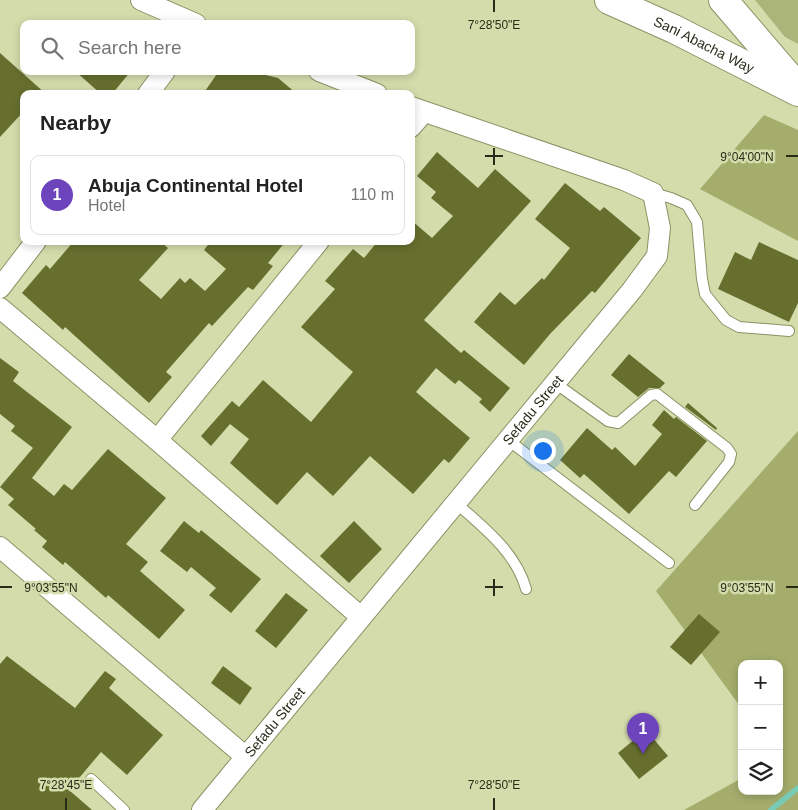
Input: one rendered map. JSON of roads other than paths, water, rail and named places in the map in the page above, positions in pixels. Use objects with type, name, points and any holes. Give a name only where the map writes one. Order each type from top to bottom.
[{"type":"highway","name":"Sani Abacha Way","points":[[608,0],[674,29],[798,90]]},
{"type":"highway","points":[[723,0],[798,90]]},
{"type":"street","points":[[140,0],[187,20]]},
{"type":"street","points":[[151,90],[162,75]]},
{"type":"street","points":[[329,75],[367,90]]},
{"type":"street","points":[[418,109],[624,180],[653,193]]},
{"type":"street","name":"Sefadu Street","points":[[202,810],[632,290],[657,256],[660,228],[653,193]]},
{"type":"street","points":[[0,288],[33,245]]},
{"type":"street","points":[[157,440],[316,245]]},
{"type":"street","points":[[0,308],[157,440],[361,617]]},
{"type":"street","points":[[0,547],[246,758]]},
{"type":"lane","points":[[653,193],[687,205],[697,222],[705,294],[726,320],[740,327],[790,331]]},
{"type":"lane","points":[[555,382],[608,421],[618,423],[651,395],[657,394],[727,448],[730,454],[729,462],[695,505]]},
{"type":"lane","points":[[508,440],[669,563]]},
{"type":"lane","points":[[456,503],[500,543],[523,577],[526,589]]},
{"type":"lane","points":[[91,779],[124,810]]},
{"type":"waterway","points":[[771,810],[798,788]]},
{"type":"place","name":"Abuja Continental Hotel","points":[[643,754]]}]
